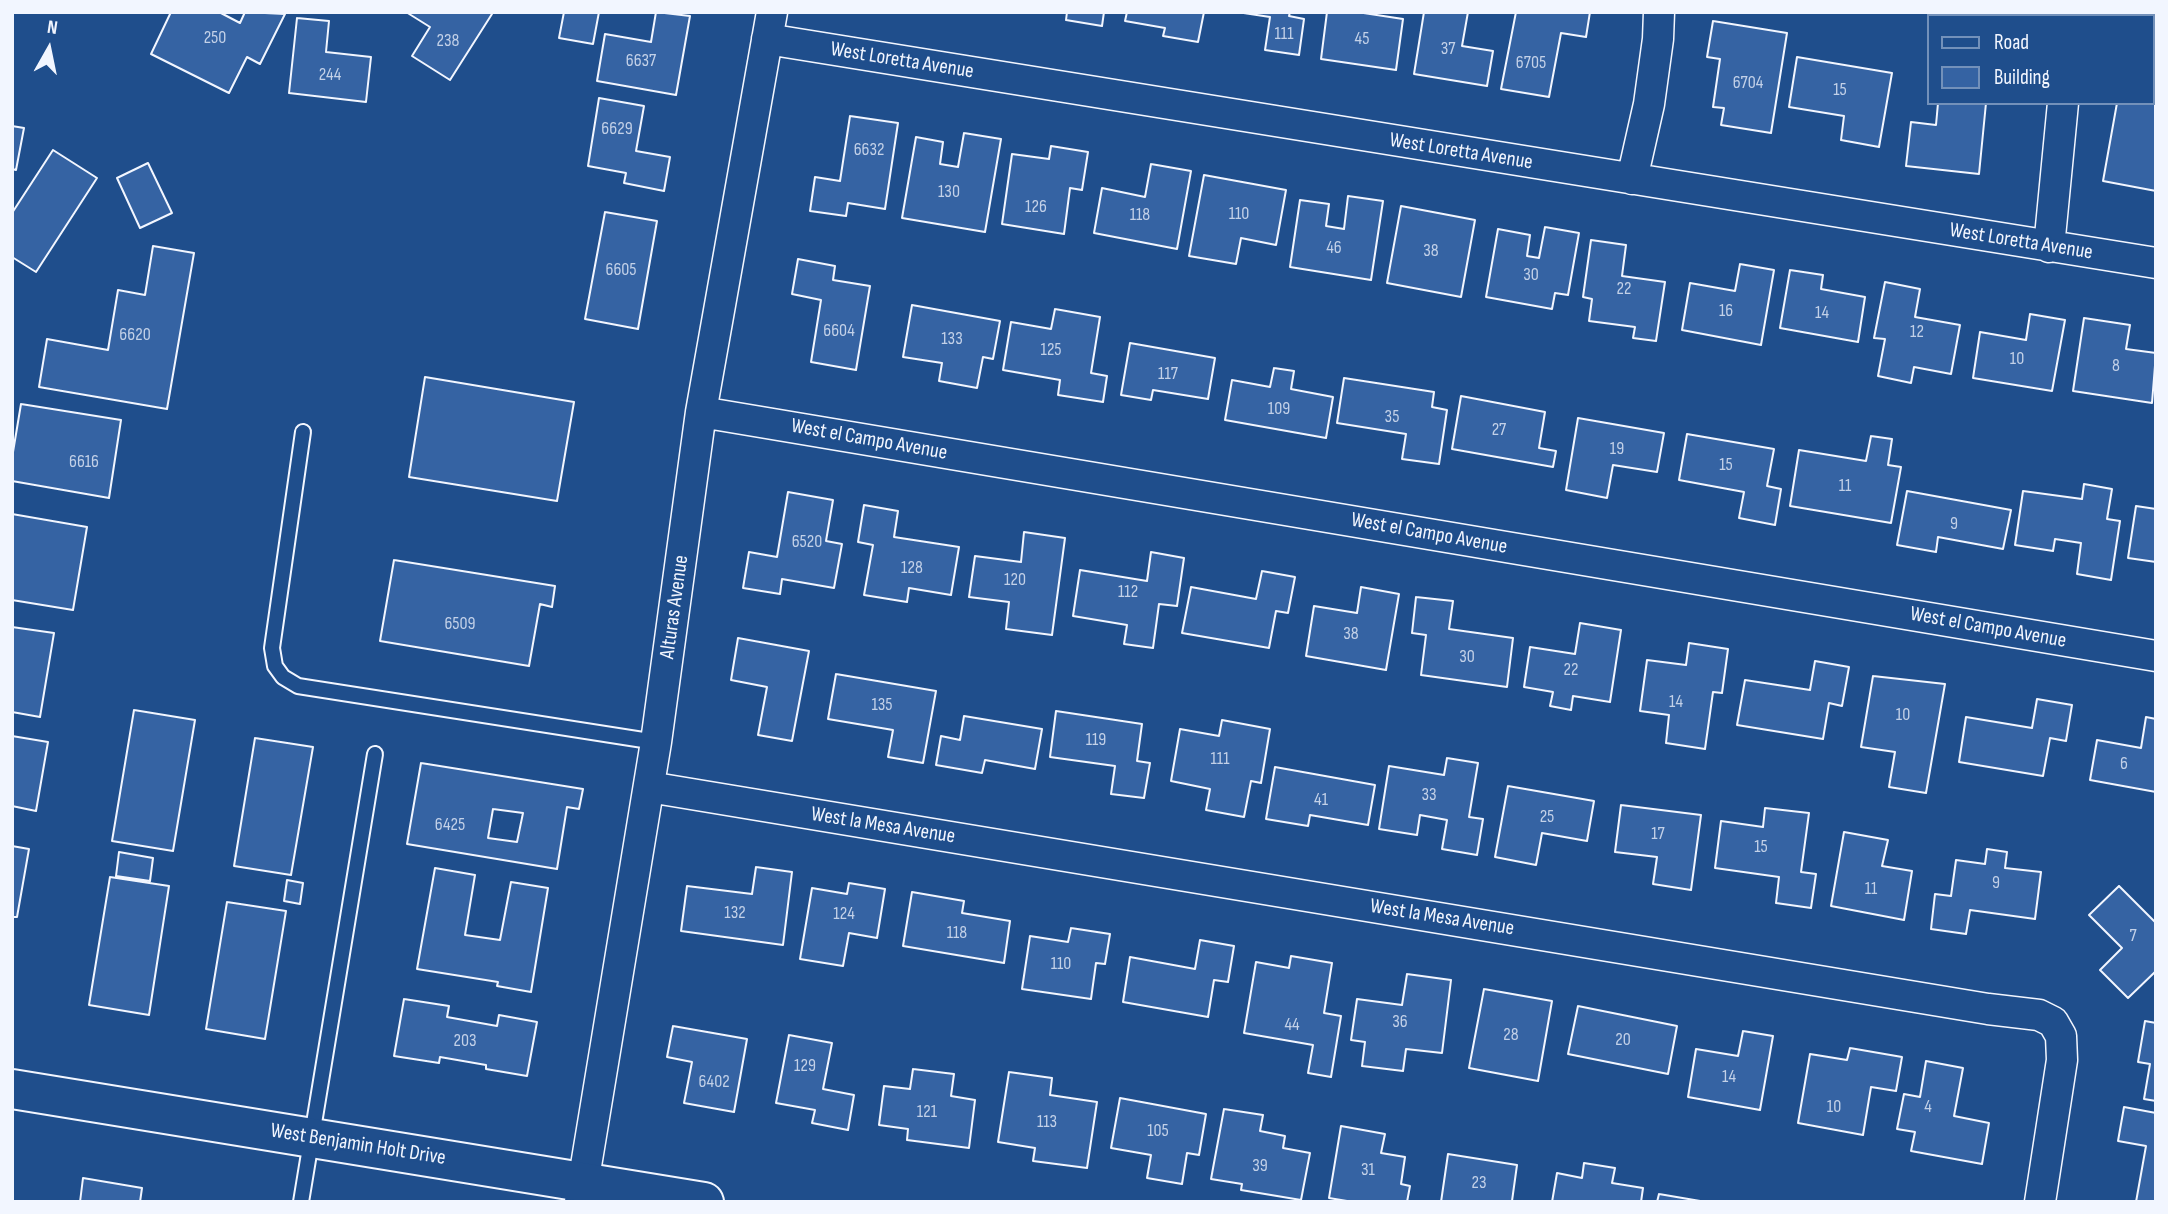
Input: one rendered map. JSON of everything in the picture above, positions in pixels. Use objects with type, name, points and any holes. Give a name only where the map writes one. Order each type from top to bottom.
[{"type":"main road","name":"West Benjamin Holt Drive","points":[[12,1089],[313,1137],[581,1192],[704,1202]]},
{"type":"street","points":[[1632,179],[1651,91],[1659,12]]},
{"type":"street","name":"West Loretta Avenue","points":[[769,26],[1632,179],[2156,263]]},
{"type":"street","name":"Alturas Avenue","points":[[581,1192],[656,743],[701,412],[769,26]]},
{"type":"street","points":[[2049,247],[2063,105]]},
{"type":"street","name":"West el Campo Avenue","points":[[701,412],[2156,656]]},
{"type":"street","name":"West la Mesa Avenue","points":[[649,787],[1988,1009],[2039,1015],[2053,1022],[2061,1036],[2062,1060],[2040,1202]]},
{"type":"lane","points":[[303,432],[272,648],[275,666],[282,677],[298,686],[656,743]]},
{"type":"lane","points":[[301,1202],[375,754]]},
{"type":"building","points":[[171,12],[219,12],[240,23],[245,12],[285,14],[260,64],[247,57],[229,93],[151,54]]},
{"type":"building","points":[[406,12],[492,14],[450,80],[412,56],[430,27]]},
{"type":"building","points":[[564,12],[599,12],[593,44],[559,38]]},
{"type":"building","points":[[656,12],[690,16],[676,95],[597,81],[605,34],[651,42]]},
{"type":"building","points":[[1067,12],[1104,12],[1102,26],[1066,20]]},
{"type":"building","points":[[1127,12],[1204,12],[1198,42],[1163,36],[1165,28],[1125,21]]},
{"type":"building","points":[[1237,12],[1290,12],[1289,16],[1304,19],[1299,55],[1265,50],[1270,17]]},
{"type":"building","points":[[1327,12],[1357,12],[1403,19],[1396,70],[1321,59]]},
{"type":"building","points":[[1424,12],[1468,12],[1462,46],[1493,51],[1487,86],[1414,74]]},
{"type":"building","points":[[1516,12],[1590,12],[1586,37],[1561,33],[1549,97],[1501,89]]},
{"type":"building","points":[[1930,12],[1970,12],[1962,14]]},
{"type":"building","points":[[2156,12],[2156,18],[2154,14],[2140,14]]},
{"type":"building","points":[[297,18],[329,21],[326,52],[371,57],[366,102],[289,93]]},
{"type":"building","points":[[1713,21],[1787,33],[1771,133],[1721,125],[1724,108],[1713,107],[1720,59],[1707,57]]},
{"type":"building","points":[[1797,57],[1892,73],[1879,147],[1841,140],[1844,116],[1789,107]]},
{"type":"building","points":[[2156,75],[2156,191],[2103,181],[2117,105],[2154,105]]},
{"type":"building","points":[[599,98],[644,106],[636,151],[670,157],[664,191],[624,183],[626,173],[588,166]]},
{"type":"building","points":[[1938,105],[1986,105],[1979,174],[1906,166],[1911,122],[1936,125]]},
{"type":"building","points":[[850,116],[898,123],[885,209],[848,203],[846,216],[810,211],[815,177],[840,181]]},
{"type":"building","points":[[12,126],[24,128],[16,170],[12,169]]},
{"type":"building","points":[[964,133],[1001,139],[985,232],[902,218],[916,137],[943,142],[940,164],[958,167]]},
{"type":"building","points":[[1051,146],[1088,152],[1082,190],[1070,188],[1064,234],[1002,224],[1012,154],[1049,159]]},
{"type":"building","points":[[53,150],[97,178],[36,272],[12,257],[12,213]]},
{"type":"building","points":[[148,163],[172,213],[140,228],[117,178]]},
{"type":"building","points":[[1151,164],[1191,171],[1177,249],[1094,233],[1102,188],[1145,197]]},
{"type":"building","points":[[1204,175],[1286,190],[1276,245],[1241,238],[1236,264],[1189,256]]},
{"type":"building","points":[[1348,196],[1383,201],[1371,280],[1290,267],[1300,200],[1329,204],[1326,226],[1344,229]]},
{"type":"building","points":[[1401,206],[1475,220],[1461,297],[1387,283]]},
{"type":"building","points":[[605,212],[657,221],[638,329],[585,319]]},
{"type":"building","points":[[1545,227],[1579,233],[1568,295],[1555,293],[1552,309],[1486,297],[1498,229],[1530,235],[1527,256],[1539,258]]},
{"type":"building","points":[[1591,240],[1626,245],[1622,276],[1665,282],[1656,341],[1633,338],[1635,327],[1589,321],[1592,299],[1583,297]]},
{"type":"building","points":[[153,246],[194,253],[167,409],[39,387],[47,339],[108,350],[118,290],[145,295]]},
{"type":"building","points":[[798,259],[835,266],[833,280],[870,286],[856,370],[811,362],[821,300],[792,294]]},
{"type":"building","points":[[1740,264],[1774,270],[1761,345],[1682,330],[1690,283],[1735,291]]},
{"type":"building","points":[[1790,270],[1823,275],[1821,289],[1865,297],[1858,342],[1780,328]]},
{"type":"building","points":[[1885,282],[1920,289],[1915,317],[1960,325],[1951,374],[1914,367],[1911,383],[1878,376],[1885,339],[1874,338]]},
{"type":"building","points":[[912,305],[1000,321],[993,359],[983,357],[977,388],[939,381],[942,363],[903,357]]},
{"type":"building","points":[[1055,309],[1100,317],[1091,373],[1107,376],[1103,402],[1058,395],[1060,380],[1003,370],[1011,322],[1051,329]]},
{"type":"building","points":[[2030,314],[2065,320],[2052,391],[1973,378],[1980,332],[2026,340]]},
{"type":"building","points":[[2084,318],[2130,325],[2126,349],[2156,353],[2152,403],[2073,391]]},
{"type":"building","points":[[1130,343],[1215,358],[1208,399],[1153,390],[1151,400],[1121,395]]},
{"type":"building","points":[[1274,368],[1294,371],[1291,389],[1333,397],[1326,438],[1225,420],[1232,380],[1270,387]]},
{"type":"building","points":[[425,377],[574,402],[557,501],[409,477]]},
{"type":"building","points":[[1344,378],[1434,392],[1432,407],[1447,410],[1439,464],[1402,459],[1406,434],[1337,423]]},
{"type":"building","points":[[1461,396],[1545,412],[1539,448],[1556,451],[1553,467],[1452,449]]},
{"type":"building","points":[[21,404],[121,420],[109,498],[12,481],[12,458]]},
{"type":"building","points":[[1578,418],[1664,433],[1657,472],[1613,465],[1607,498],[1566,490]]},
{"type":"building","points":[[1687,434],[1774,449],[1767,486],[1781,489],[1775,525],[1739,518],[1744,492],[1679,480]]},
{"type":"building","points":[[1871,436],[1892,439],[1888,465],[1901,467],[1891,523],[1790,506],[1799,450],[1866,461]]},
{"type":"building","points":[[2084,484],[2112,489],[2107,519],[2120,521],[2111,580],[2077,574],[2081,543],[2055,539],[2053,551],[2015,545],[2023,491],[2082,499]]},
{"type":"building","points":[[1907,491],[2011,510],[2003,549],[1938,537],[1936,552],[1897,545]]},
{"type":"building","points":[[788,492],[833,500],[826,541],[842,544],[834,588],[782,579],[780,594],[743,588],[749,552],[777,557]]},
{"type":"building","points":[[864,505],[898,511],[894,537],[959,547],[951,595],[909,588],[907,602],[864,595],[873,545],[858,542]]},
{"type":"building","points":[[2136,506],[2156,509],[2156,562],[2128,558]]},
{"type":"building","points":[[12,514],[87,527],[73,610],[12,600]]},
{"type":"building","points":[[1024,532],[1065,538],[1052,635],[1006,629],[1009,602],[969,597],[975,556],[1021,562]]},
{"type":"building","points":[[1151,552],[1184,558],[1177,606],[1159,604],[1153,648],[1124,644],[1127,625],[1073,616],[1080,570],[1147,581]]},
{"type":"building","points":[[394,560],[555,586],[552,607],[540,604],[529,666],[380,641]]},
{"type":"building","points":[[1262,571],[1295,577],[1288,613],[1276,611],[1269,648],[1182,633],[1191,587],[1256,599]]},
{"type":"building","points":[[1361,587],[1399,594],[1386,670],[1306,656],[1314,606],[1357,613]]},
{"type":"building","points":[[1416,597],[1453,601],[1449,629],[1513,638],[1507,687],[1421,675],[1426,635],[1412,633]]},
{"type":"building","points":[[1580,623],[1621,630],[1610,702],[1573,696],[1571,710],[1550,706],[1553,692],[1524,687],[1530,647],[1575,654]]},
{"type":"building","points":[[12,627],[54,633],[40,717],[12,712]]},
{"type":"building","points":[[738,638],[809,651],[792,741],[758,735],[767,687],[731,680]]},
{"type":"building","points":[[1689,643],[1728,649],[1722,693],[1713,692],[1705,749],[1666,743],[1669,715],[1640,711],[1647,660],[1686,665]]},
{"type":"building","points":[[1815,661],[1849,667],[1842,706],[1829,703],[1823,739],[1737,725],[1745,680],[1810,690]]},
{"type":"building","points":[[836,674],[936,691],[923,763],[888,757],[893,730],[828,719]]},
{"type":"building","points":[[1873,676],[1945,684],[1926,793],[1889,787],[1895,752],[1861,747]]},
{"type":"building","points":[[2037,699],[2072,705],[2066,741],[2050,738],[2043,776],[1959,762],[1966,717],[2032,728]]},
{"type":"building","points":[[134,710],[195,720],[173,851],[112,841]]},
{"type":"building","points":[[1056,711],[1142,724],[1137,761],[1150,763],[1144,798],[1111,794],[1115,766],[1050,757]]},
{"type":"building","points":[[964,716],[1042,729],[1035,769],[985,760],[982,773],[936,765],[941,736],[960,740]]},
{"type":"building","points":[[2146,717],[2156,719],[2156,792],[2090,780],[2097,740],[2141,748]]},
{"type":"building","points":[[1222,720],[1270,729],[1261,783],[1251,781],[1244,817],[1206,810],[1210,789],[1171,781],[1180,729],[1219,736]]},
{"type":"building","points":[[12,736],[48,742],[36,811],[12,806]]},
{"type":"building","points":[[255,738],[313,747],[291,875],[234,866]]},
{"type":"building","points":[[1447,758],[1478,763],[1469,817],[1483,819],[1477,855],[1442,849],[1447,820],[1420,815],[1417,835],[1379,829],[1389,766],[1444,775]]},
{"type":"building","points":[[421,763],[583,789],[579,809],[567,807],[557,869],[407,844]],"holes":[[[493,809],[523,813],[517,842],[488,838]]]},
{"type":"building","points":[[1275,767],[1375,785],[1368,825],[1310,815],[1308,826],[1266,819]]},
{"type":"building","points":[[1508,786],[1594,801],[1587,841],[1542,833],[1536,865],[1495,857]]},
{"type":"building","points":[[1621,805],[1701,815],[1691,890],[1653,884],[1657,857],[1615,852]]},
{"type":"building","points":[[1765,808],[1809,813],[1801,872],[1816,874],[1811,908],[1776,903],[1779,877],[1715,868],[1721,821],[1763,827]]},
{"type":"building","points":[[1844,832],[1888,840],[1882,866],[1912,871],[1904,920],[1831,906]]},
{"type":"building","points":[[12,846],[29,849],[17,917],[12,917]]},
{"type":"building","points":[[1987,849],[2007,852],[2005,868],[2041,872],[2035,919],[1970,910],[1966,934],[1931,929],[1935,894],[1951,896],[1956,860],[1985,864]]},
{"type":"building","points":[[119,852],[153,858],[150,881],[116,876]]},
{"type":"building","points":[[756,867],[792,872],[783,945],[681,931],[687,886],[752,894]]},
{"type":"building","points":[[435,868],[475,875],[465,935],[500,940],[511,882],[548,888],[531,992],[497,986],[498,982],[417,969]]},
{"type":"building","points":[[110,877],[169,886],[149,1015],[89,1005]]},
{"type":"building","points":[[287,880],[303,883],[300,904],[284,901]]},
{"type":"building","points":[[849,883],[885,889],[877,938],[849,933],[843,966],[800,959],[812,888],[847,894]]},
{"type":"building","points":[[2119,886],[2156,923],[2156,971],[2128,998],[2100,970],[2122,948],[2089,915]]},
{"type":"building","points":[[912,892],[964,901],[962,913],[1010,921],[1004,963],[903,946]]},
{"type":"building","points":[[227,902],[286,911],[265,1039],[206,1029]]},
{"type":"building","points":[[1071,928],[1110,934],[1105,964],[1096,963],[1091,999],[1022,989],[1030,936],[1068,942]]},
{"type":"building","points":[[1200,940],[1234,946],[1228,982],[1214,980],[1208,1017],[1123,1002],[1130,957],[1195,969]]},
{"type":"building","points":[[1291,956],[1332,963],[1324,1013],[1341,1016],[1331,1077],[1308,1073],[1313,1045],[1244,1033],[1256,962],[1289,968]]},
{"type":"building","points":[[1407,974],[1451,980],[1442,1053],[1406,1049],[1403,1071],[1362,1066],[1365,1042],[1351,1040],[1357,999],[1402,1005]]},
{"type":"building","points":[[1484,989],[1552,1001],[1538,1081],[1469,1068]]},
{"type":"building","points":[[404,999],[449,1006],[447,1017],[497,1026],[499,1015],[537,1022],[527,1076],[440,1057],[439,1063],[394,1056]]},
{"type":"building","points":[[1578,1006],[1677,1026],[1668,1074],[1568,1054]]},
{"type":"building","points":[[2145,1021],[2156,1023],[2156,1101],[2144,1099],[2150,1064],[2138,1062]]},
{"type":"building","points":[[673,1026],[747,1039],[734,1112],[684,1103],[692,1062],[667,1057]]},
{"type":"building","points":[[1743,1031],[1773,1036],[1760,1110],[1688,1097],[1696,1049],[1738,1056]]},
{"type":"building","points":[[789,1035],[832,1043],[823,1089],[854,1095],[848,1130],[812,1123],[815,1110],[776,1103]]},
{"type":"building","points":[[1850,1048],[1902,1057],[1896,1091],[1871,1087],[1863,1135],[1798,1123],[1810,1054],[1847,1060]]},
{"type":"building","points":[[1926,1061],[1963,1068],[1954,1116],[1989,1123],[1982,1164],[1911,1151],[1915,1132],[1897,1129],[1904,1094],[1920,1097]]},
{"type":"building","points":[[913,1069],[954,1074],[951,1096],[975,1100],[969,1148],[907,1140],[908,1129],[879,1125],[884,1086],[910,1089]]},
{"type":"building","points":[[1009,1072],[1052,1078],[1050,1095],[1097,1102],[1087,1168],[1033,1161],[1035,1148],[998,1142]]},
{"type":"building","points":[[1120,1098],[1206,1114],[1199,1155],[1187,1153],[1182,1184],[1147,1178],[1151,1155],[1111,1148]]},
{"type":"building","points":[[2124,1107],[2156,1113],[2156,1202],[2136,1202],[2146,1146],[2118,1141]]},
{"type":"building","points":[[1224,1109],[1263,1115],[1260,1131],[1285,1136],[1283,1148],[1310,1153],[1301,1200],[1241,1190],[1242,1184],[1211,1179]]},
{"type":"building","points":[[1341,1126],[1385,1134],[1381,1153],[1405,1157],[1401,1184],[1410,1186],[1407,1202],[1353,1202],[1329,1198]]},
{"type":"building","points":[[1448,1154],[1517,1165],[1512,1201],[1519,1202],[1441,1202]]},
{"type":"building","points":[[1584,1163],[1615,1168],[1612,1183],[1643,1188],[1641,1202],[1552,1202],[1557,1173],[1582,1178]]},
{"type":"building","points":[[83,1178],[142,1188],[140,1202],[80,1202]]},
{"type":"building","points":[[1659,1194],[1706,1202],[1657,1202]]}]
